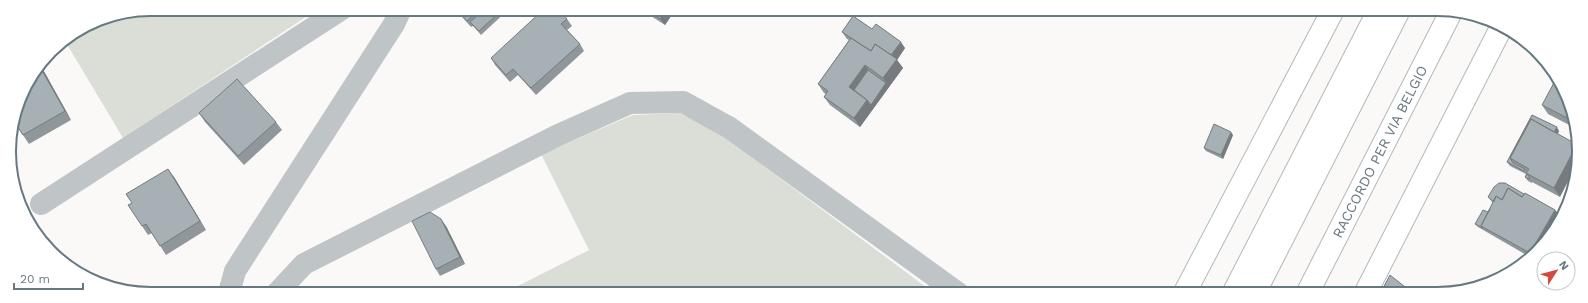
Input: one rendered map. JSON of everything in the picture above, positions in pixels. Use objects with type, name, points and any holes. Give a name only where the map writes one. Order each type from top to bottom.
[{"type":"main road","points":[[1188,287],[1330,16]]},
{"type":"main road","points":[[1236,287],[1288,184],[1376,16]]},
{"type":"main road","points":[[1258,287],[1396,16]]},
{"type":"main road","name":"RACCORDO PER VIA BELGIO","points":[[1311,287],[1449,17]]},
{"type":"main road","points":[[1369,287],[1499,32]]},
{"type":"street","points":[[41,204],[331,16]]},
{"type":"street","points":[[231,287],[235,271],[398,16]]},
{"type":"street","points":[[283,287],[304,264],[556,136],[630,103],[683,102],[730,128],[950,287]]},
{"type":"shaded area","points":[[143,16],[307,16],[123,138],[68,46],[76,39],[100,26],[116,21]]},
{"type":"shaded area","points":[[679,113],[718,132],[926,287],[516,287],[589,250],[541,154],[633,115]]},
{"type":"building","points":[[462,16],[472,16],[467,21]]},
{"type":"building","points":[[477,16],[495,16],[479,31],[470,22]]},
{"type":"building","points":[[536,16],[565,16],[567,19],[561,24],[580,44],[531,88],[513,69],[506,75],[491,58]]},
{"type":"building","points":[[853,16],[872,29],[876,24],[901,42],[891,55],[875,44],[871,51],[842,32]]},
{"type":"building","points":[[851,38],[871,51],[875,44],[897,59],[883,78],[865,65],[849,87],[867,100],[854,118],[824,97],[828,91],[818,84]]},
{"type":"building","points":[[868,70],[886,83],[871,105],[854,90]]},
{"type":"building","points":[[42,71],[65,111],[23,135],[18,128],[21,116],[26,100]]},
{"type":"building","points":[[237,79],[276,122],[238,156],[199,113]]},
{"type":"building","points":[[1554,83],[1565,108],[1567,118],[1542,105]]},
{"type":"building","points":[[1532,115],[1557,127],[1554,132],[1531,119],[1510,158],[1513,163],[1525,169],[1524,171],[1507,162]]},
{"type":"building","points":[[1531,119],[1572,142],[1572,154],[1554,188],[1526,173],[1529,169],[1510,158]]},
{"type":"building","points":[[1214,124],[1231,132],[1221,155],[1204,148]]},
{"type":"building","points":[[168,169],[200,221],[160,246],[146,224],[142,226],[128,205],[132,203],[126,194]]},
{"type":"building","points":[[1527,174],[1530,178],[1529,179],[1525,177]]},
{"type":"building","points":[[1499,183],[1505,183],[1524,194],[1522,197],[1508,188],[1502,200],[1496,196],[1494,202],[1488,197],[1494,187]]},
{"type":"building","points":[[1508,188],[1522,197],[1525,193],[1555,210],[1536,243],[1527,252],[1481,226],[1496,196],[1502,200]]},
{"type":"building","points":[[1490,209],[1481,226],[1483,228],[1475,224],[1483,210],[1488,212]]},
{"type":"building","points":[[430,212],[441,219],[460,257],[436,269],[412,221]]},
{"type":"building","points":[[1390,275],[1405,287],[1384,287]]}]
